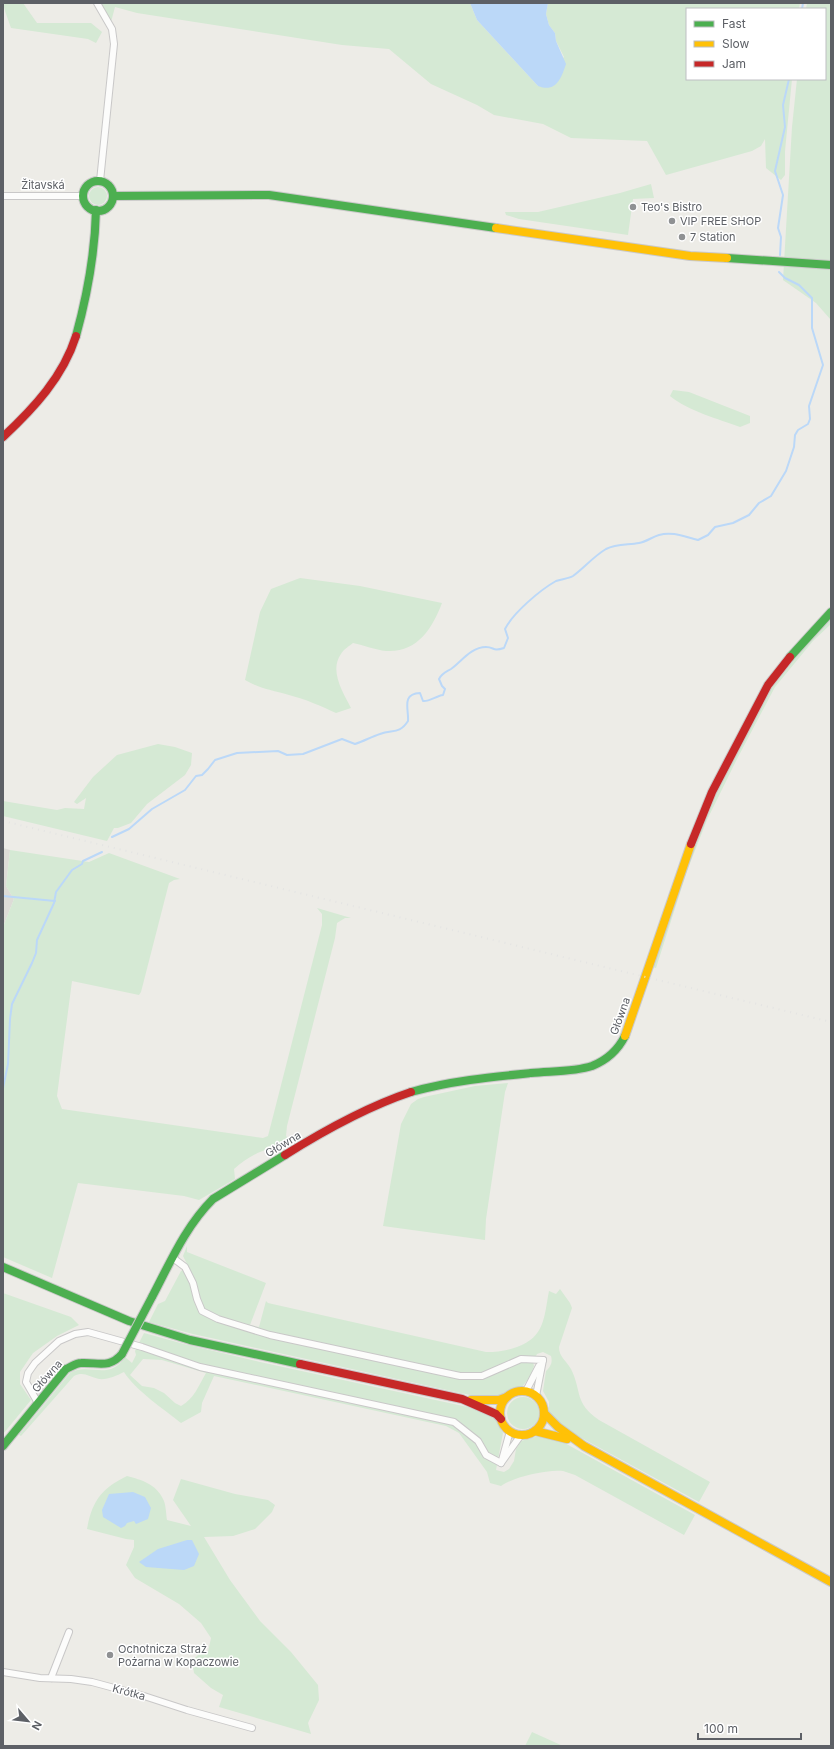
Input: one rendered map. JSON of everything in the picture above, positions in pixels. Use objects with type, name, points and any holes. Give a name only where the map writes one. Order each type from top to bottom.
[{"type":"main road","points":[[100,181],[109,186],[113,196],[108,207],[102,210],[96,210],[87,206],[83,196],[88,185],[92,182],[100,181]]},
{"type":"main road","points":[[113,196],[269,195],[690,256],[831,265]]},
{"type":"main road","points":[[3,437],[21,422],[50,390],[60,374],[72,348],[83,311],[96,210]]},
{"type":"main road","name":"Główna","points":[[3,1446],[63,1372],[74,1364],[106,1364],[116,1361],[122,1354],[173,1258],[198,1215],[213,1199],[348,1118],[391,1099],[433,1087],[479,1079],[585,1068],[606,1059],[624,1040],[696,828],[735,746],[768,685],[797,646],[831,612]]},
{"type":"main road","points":[[3,1267],[106,1312],[161,1332],[190,1340],[462,1399],[499,1400],[519,1391],[526,1391],[536,1396],[541,1402],[544,1413],[542,1423],[535,1431]]},
{"type":"main road","points":[[501,1419],[501,1408],[507,1397]]},
{"type":"main road","points":[[462,1399],[496,1414],[510,1431],[521,1435],[535,1431],[556,1435],[584,1446]]},
{"type":"main road","points":[[544,1413],[555,1425],[584,1446],[831,1582]]},
{"type":"street","points":[[97,3],[112,29],[114,37],[100,181]]},
{"type":"street","name":"Žitavská","points":[[3,196],[83,196]]},
{"type":"street","points":[[173,1258],[185,1267],[193,1283],[202,1311],[218,1319],[270,1335],[460,1376],[482,1376],[521,1359],[543,1360]]},
{"type":"street","points":[[38,1403],[26,1382],[28,1373],[35,1363],[60,1341],[75,1334],[88,1332],[142,1347],[200,1367],[454,1422],[478,1441],[486,1455],[501,1463]]},
{"type":"street","points":[[526,1391],[543,1360]]},
{"type":"street","points":[[536,1396],[543,1360]]},
{"type":"street","points":[[501,1463],[510,1431]]},
{"type":"street","points":[[501,1463],[521,1435]]},
{"type":"street","points":[[50,1678],[69,1632]]},
{"type":"street","name":"Krótka","points":[[3,1672],[40,1678],[71,1679],[107,1686],[252,1728]]},
{"type":"shaded area","points":[[3,848],[10,850],[6,886],[14,899],[3,927]]},
{"type":"green space","points":[[3,3],[23,3],[37,23],[91,23],[102,32],[96,43],[88,39],[11,28]]},
{"type":"green space","points":[[99,3],[470,3],[477,20],[538,86],[564,57],[556,41],[555,33],[549,25],[546,14],[548,3],[800,3],[799,8],[686,8],[686,80],[792,80],[785,151],[785,175],[781,180],[766,168],[765,139],[761,146],[752,151],[666,175],[647,141],[571,138],[543,124],[494,115],[477,105],[431,84],[389,49],[342,45],[137,13],[115,7],[111,22]]},
{"type":"green space","points":[[807,3],[831,3],[831,320],[816,303],[783,280],[792,127],[797,80],[826,80],[826,8],[806,8]]},
{"type":"green space","points":[[651,184],[654,198],[633,199],[628,235],[519,219],[506,215],[505,212],[538,212],[620,193]]},
{"type":"green space","points":[[98,187],[104,190],[107,196],[104,202],[98,205],[92,202],[89,196],[92,190]]},
{"type":"green space","points":[[673,390],[689,392],[750,416],[750,423],[740,427],[713,418],[677,401],[670,396]]},
{"type":"green space","points":[[300,578],[360,586],[442,603],[428,630],[415,644],[397,651],[386,651],[353,643],[343,651],[336,667],[338,681],[351,708],[336,713],[319,705],[261,687],[245,680],[260,612],[271,589]]},
{"type":"green space","points":[[831,618],[831,624],[813,641],[775,687],[736,761],[707,820],[687,871],[656,968],[652,967],[684,869],[704,818],[732,759],[772,685],[810,637]]},
{"type":"green space","points":[[158,744],[175,747],[192,753],[191,765],[185,775],[147,804],[131,823],[114,828],[107,841],[3,816],[3,801],[57,810],[65,808],[84,809],[86,798],[77,804],[74,802],[93,777],[117,755]]},
{"type":"green space","points":[[10,850],[89,862],[109,853],[180,879],[169,883],[139,995],[72,981],[57,1096],[62,1109],[263,1138],[268,1136],[322,925],[322,914],[317,908],[351,918],[345,918],[337,923],[335,938],[287,1126],[286,1136],[291,1141],[286,1146],[264,1150],[246,1160],[234,1169],[235,1179],[199,1200],[184,1196],[78,1183],[52,1278],[3,1257],[3,927],[14,899],[6,886]]},
{"type":"green space","points":[[508,1083],[505,1092],[486,1219],[485,1240],[383,1226],[401,1124],[411,1104],[424,1097],[475,1086]]},
{"type":"green space","points":[[187,1246],[187,1252],[266,1283],[250,1325],[259,1327],[266,1301],[268,1303],[486,1352],[502,1351],[517,1347],[533,1338],[542,1325],[549,1291],[556,1294],[560,1289],[572,1308],[559,1350],[561,1356],[571,1369],[582,1402],[586,1408],[599,1420],[710,1482],[699,1502],[565,1429],[549,1414],[549,1402],[543,1391],[546,1371],[551,1365],[552,1358],[543,1352],[537,1354],[533,1362],[534,1366],[532,1372],[522,1387],[511,1390],[501,1398],[479,1397],[193,1334],[149,1322],[158,1304],[165,1301],[181,1271],[188,1266],[183,1256]]},
{"type":"green space","points":[[3,1293],[71,1317],[79,1325],[57,1336],[33,1353],[20,1372],[20,1384],[31,1400],[3,1434]]},
{"type":"green space","points":[[144,1333],[260,1362],[477,1409],[494,1417],[503,1433],[496,1470],[504,1472],[509,1469],[514,1461],[516,1449],[521,1441],[542,1435],[561,1441],[695,1515],[684,1535],[575,1475],[563,1471],[549,1471],[531,1474],[501,1486],[490,1483],[487,1472],[459,1433],[446,1426],[214,1376],[202,1403],[201,1412],[181,1423],[135,1386],[124,1372],[105,1379],[99,1379],[84,1374],[74,1376],[21,1436],[19,1435],[70,1373],[84,1369],[106,1370],[119,1364],[125,1357],[132,1363],[136,1355],[135,1351]],"holes":[[[143,1359],[162,1360],[206,1373],[193,1396],[181,1406],[175,1403],[164,1393],[154,1388],[142,1386],[130,1375]]]},
{"type":"green space","points":[[520,1397],[526,1397],[536,1404],[539,1413],[538,1419],[532,1426],[526,1429],[520,1429],[510,1422],[507,1416],[507,1410],[514,1400]]},
{"type":"green space","points":[[127,1476],[148,1483],[157,1490],[164,1501],[167,1520],[191,1526],[173,1500],[181,1479],[235,1494],[268,1500],[275,1505],[272,1512],[255,1529],[233,1536],[204,1537],[230,1580],[260,1621],[291,1652],[318,1685],[319,1700],[308,1723],[311,1734],[219,1707],[223,1695],[211,1688],[194,1673],[192,1661],[198,1655],[208,1652],[211,1638],[201,1623],[179,1604],[135,1578],[126,1565],[134,1547],[134,1540],[87,1529],[95,1503],[100,1496],[111,1485]]},
{"type":"green space","points":[[532,1732],[563,1746],[525,1746]]},
{"type":"water","points":[[470,3],[548,3],[546,14],[549,25],[555,33],[556,41],[566,64],[557,83],[549,88],[538,86],[477,20]]},
{"type":"water","points":[[133,1492],[145,1497],[151,1508],[148,1519],[136,1524],[134,1521],[127,1523],[121,1528],[103,1517],[102,1510],[109,1494]]},
{"type":"water","points":[[187,1540],[192,1540],[199,1554],[194,1566],[184,1570],[146,1567],[139,1562],[158,1549]]},
{"type":"waterway","points":[[802,8],[803,3]]},
{"type":"waterway","points":[[780,255],[781,237],[778,228],[783,195],[775,171],[785,127],[783,105],[789,80]]},
{"type":"waterway","points":[[112,837],[129,829],[152,809],[185,790],[196,776],[202,775],[215,760],[237,753],[278,751],[287,755],[303,754],[342,739],[355,744],[380,734],[402,728],[408,721],[407,703],[410,696],[420,693],[423,701],[425,701],[443,695],[445,689],[439,679],[443,674],[476,649],[486,647],[495,649],[504,648],[508,638],[505,629],[520,609],[556,581],[573,576],[606,549],[618,545],[635,544],[664,534],[679,535],[698,540],[708,535],[715,527],[733,523],[749,515],[759,503],[771,496],[786,471],[794,447],[795,435],[798,430],[808,424],[810,419],[809,406],[823,365],[812,328],[812,298],[799,285],[785,278],[779,272]]},
{"type":"waterway","points":[[3,1088],[8,1064],[12,1004],[36,953],[37,940],[54,903],[56,892],[72,870],[82,864],[83,861],[102,852]]},
{"type":"waterway","points":[[3,896],[55,901]]},
{"type":"railway","points":[[3,821],[831,1022]]},
{"type":"traffic: fast","points":[[98,181],[104,182],[112,190],[113,196],[112,202],[104,210],[98,211],[92,210],[84,202],[83,196],[84,190],[92,182],[98,181]]},
{"type":"traffic: fast","points":[[113,196],[269,195],[496,228]]},
{"type":"traffic: fast","points":[[76,336],[90,274],[96,210]]},
{"type":"traffic: fast","points":[[727,258],[831,265]]},
{"type":"traffic: fast","points":[[790,657],[831,612]]},
{"type":"traffic: fast","points":[[411,1092],[471,1080],[585,1068],[597,1064],[607,1058],[619,1046],[625,1036]]},
{"type":"traffic: fast","points":[[152,1297],[186,1233],[213,1199],[285,1155]]},
{"type":"traffic: fast","points":[[3,1267],[129,1321],[190,1340],[300,1364]]},
{"type":"traffic: fast","points":[[122,1354],[152,1297]]},
{"type":"traffic: fast","points":[[3,1446],[66,1369],[79,1363],[103,1364],[112,1362],[122,1354]]},
{"type":"traffic: slow","points":[[496,228],[690,256],[727,258]]},
{"type":"traffic: slow","points":[[625,1036],[691,844]]},
{"type":"traffic: slow","points":[[522,1391],[534,1395],[540,1401],[544,1413],[540,1425],[534,1431],[522,1435],[510,1431],[504,1425],[500,1413],[504,1401],[510,1395],[522,1391]]},
{"type":"traffic: slow","points":[[471,1400],[499,1400],[507,1397]]},
{"type":"traffic: slow","points":[[544,1413],[558,1427],[584,1446],[831,1582]]},
{"type":"traffic: slow","points":[[535,1431],[567,1439]]},
{"type":"traffic: jam","points":[[3,437],[26,415],[46,391],[63,365],[76,336]]},
{"type":"traffic: jam","points":[[691,844],[712,792],[768,685],[790,657]]},
{"type":"traffic: jam","points":[[285,1155],[346,1120],[394,1098],[411,1092]]},
{"type":"traffic: jam","points":[[300,1364],[462,1399],[496,1414],[501,1419]]},
{"type":"place","name":"Teo's Bistro","points":[[633,207]]},
{"type":"place","name":"VIP FREE SHOP","points":[[672,221]]},
{"type":"place","name":"7 Station","points":[[682,237]]},
{"type":"place","name":"Ochotnicza Straż Pożarna w Kopaczowie","points":[[110,1655]]}]
